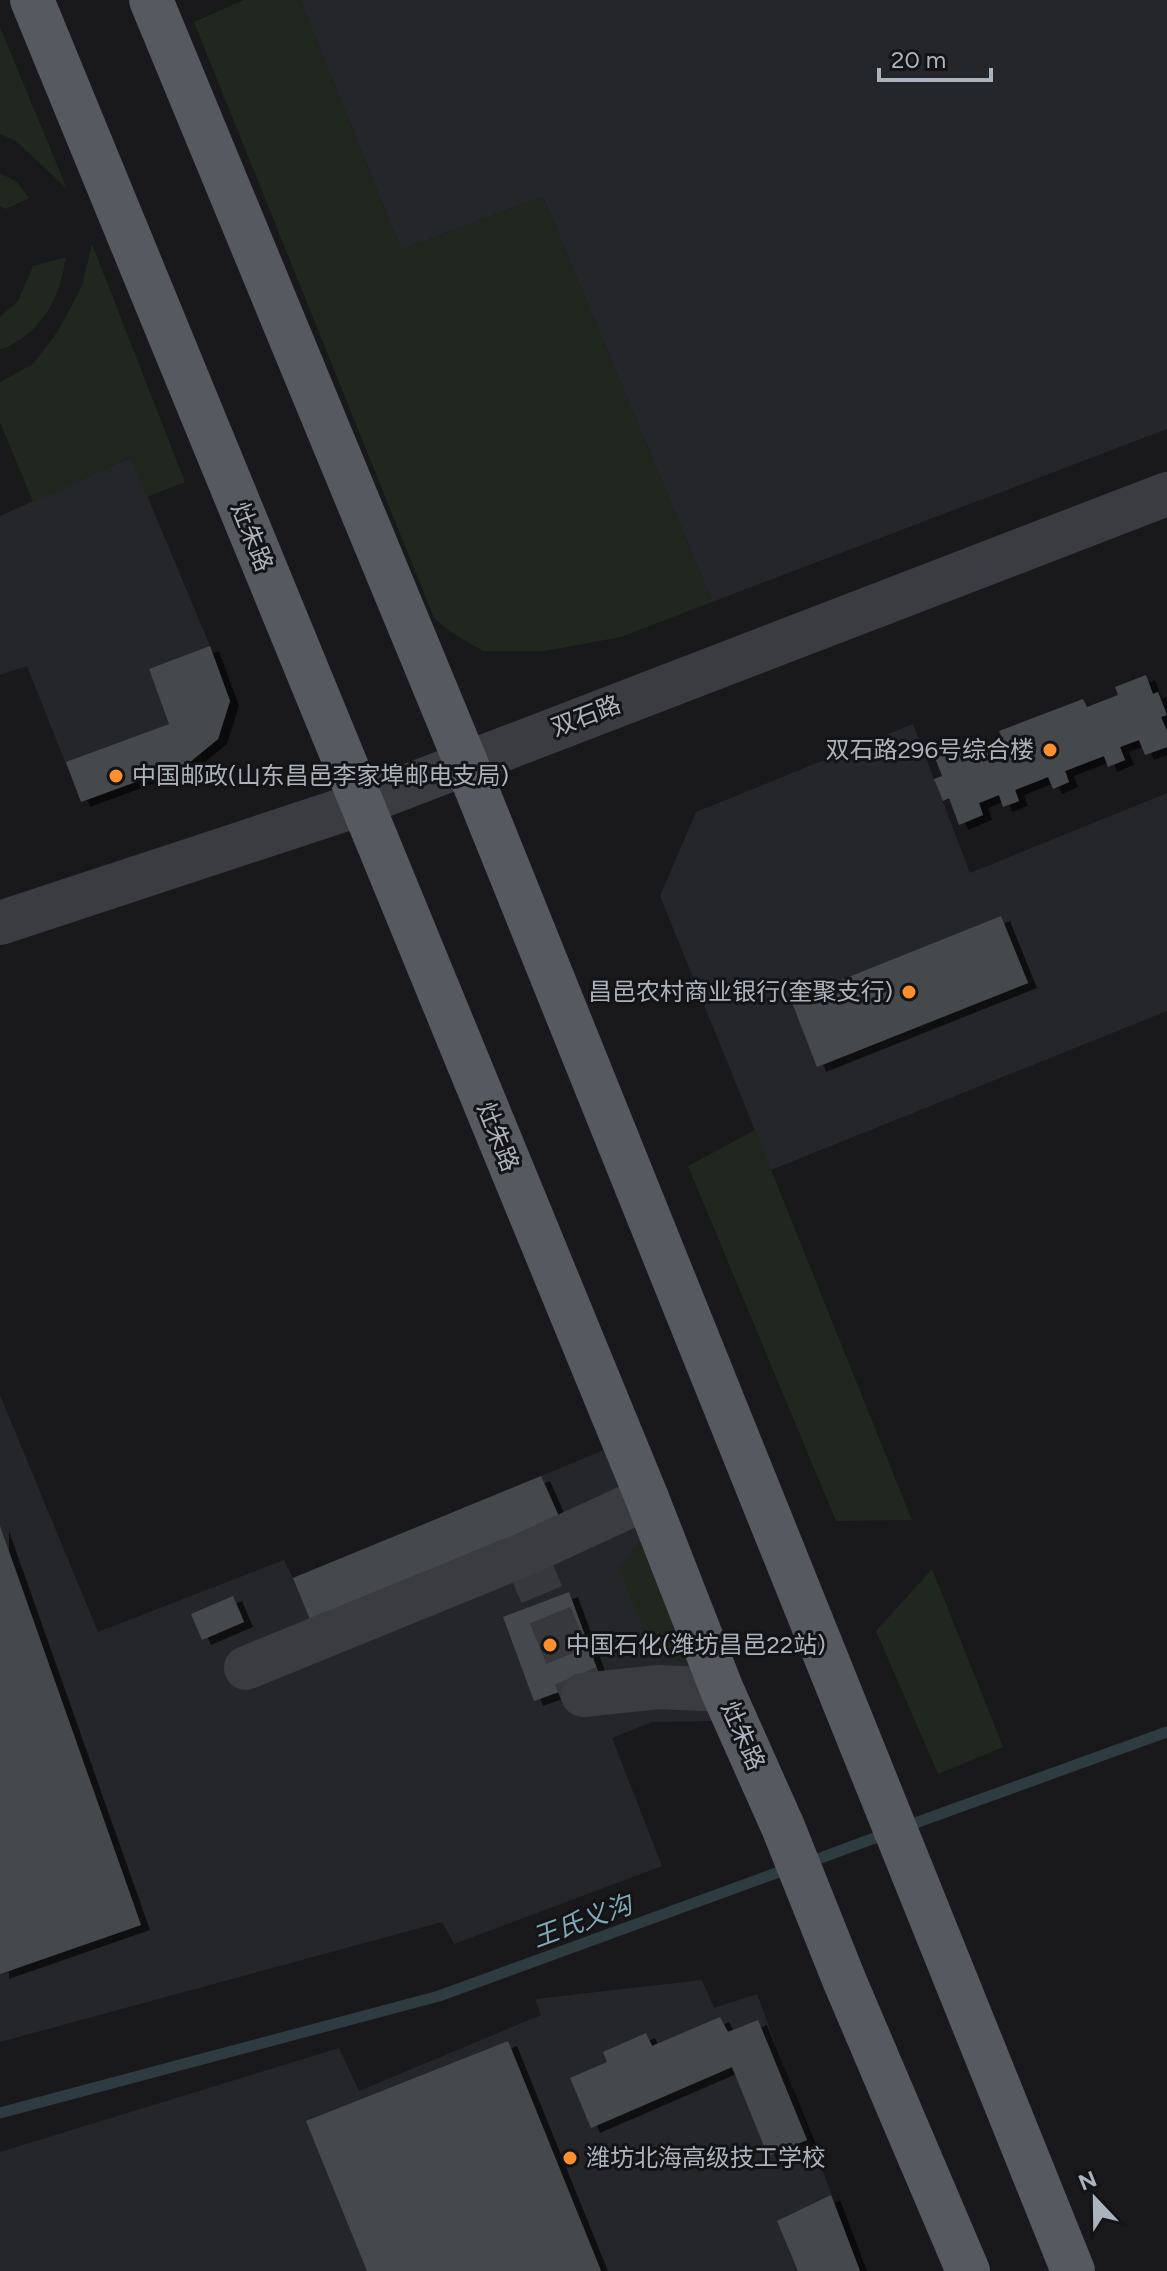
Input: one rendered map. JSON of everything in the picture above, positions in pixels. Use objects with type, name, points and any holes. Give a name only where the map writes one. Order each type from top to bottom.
[{"type":"main road","name":"灶朱路","points":[[32,0],[647,1498],[722,1690],[783,1827],[968,2271]]},
{"type":"main road","points":[[151,0],[466,763],[1073,2271]]},
{"type":"street","name":"双石路","points":[[0,923],[361,804],[1167,494]]},
{"type":"street","points":[[246,1668],[525,1554],[647,1498]]},
{"type":"street","points":[[583,1695],[659,1687],[722,1690]]},
{"type":"shaded area","points":[[244,0],[300,0],[401,250],[543,197],[712,602],[621,637],[545,651],[483,651],[434,618],[194,22]]},
{"type":"shaded area","points":[[300,0],[1167,0],[1167,429],[712,602],[543,197],[401,250]]},
{"type":"shaded area","points":[[0,27],[67,189],[16,141],[0,134]]},
{"type":"shaded area","points":[[0,173],[17,182],[29,198],[6,209],[0,206]]},
{"type":"shaded area","points":[[92,244],[185,482],[147,497],[130,457],[33,502],[0,422],[0,382],[33,364],[58,331],[82,286]]},
{"type":"shaded area","points":[[66,257],[59,288],[46,314],[27,334],[0,350],[0,317],[18,301],[33,266]]},
{"type":"shaded area","points":[[131,457],[230,701],[218,739],[190,762],[81,802],[27,666],[0,675],[0,516]]},
{"type":"shaded area","points":[[913,724],[970,873],[1167,793],[1167,1011],[771,1170],[660,896],[696,812]]},
{"type":"shaded area","points":[[755,1130],[912,1520],[836,1521],[688,1166]]},
{"type":"shaded area","points":[[0,1395],[98,1632],[284,1560],[293,1578],[604,1450],[712,1721],[652,1722],[612,1738],[662,1866],[454,1944],[442,1922],[0,2042]]},
{"type":"shaded area","points":[[640,1541],[689,1663],[654,1655],[619,1568]]},
{"type":"shaded area","points":[[932,1569],[1003,1747],[938,1774],[876,1631]]},
{"type":"shaded area","name":"潍坊北海高级技工学校","points":[[702,1980],[714,2008],[757,1994],[860,2271],[0,2271],[0,2152],[339,2048],[359,2091],[541,2015],[535,1999]]},
{"type":"building","points":[[210,646],[230,701],[218,739],[190,762],[81,802],[66,762],[169,724],[149,669]]},
{"type":"building","name":"双石路296号综合楼","points":[[1146,675],[1153,694],[1158,692],[1167,715],[1161,717],[1167,731],[1167,747],[1145,755],[1139,740],[1120,747],[1125,760],[1108,767],[1104,756],[1065,771],[1069,782],[1053,789],[1048,777],[1015,790],[1019,801],[1003,807],[999,795],[979,803],[983,815],[959,825],[949,798],[943,801],[934,779],[942,776],[934,755],[966,742],[970,753],[1003,740],[999,731],[1083,699],[1087,707],[1118,695],[1115,687]]},
{"type":"building","name":"昌邑农村商业银行(奎聚支行)","points":[[1001,916],[1028,983],[817,1067],[791,1000]]},
{"type":"building","points":[[541,1476],[561,1521],[311,1622],[293,1578]]},
{"type":"building","points":[[0,1526],[141,1925],[0,1974]]},
{"type":"building","points":[[569,1592],[600,1677],[534,1701],[503,1617]]},
{"type":"building","points":[[233,1596],[244,1622],[202,1640],[191,1614]]},
{"type":"building","points":[[720,2017],[728,2032],[758,2020],[807,2140],[768,2156],[732,2067],[591,2128],[570,2078],[607,2062],[603,2052],[646,2033],[652,2046]]},
{"type":"building","points":[[508,2041],[601,2271],[367,2271],[306,2121]]},
{"type":"building","points":[[831,2195],[860,2271],[798,2271],[777,2221]]},
{"type":"waterway","name":"王氏义沟","points":[[904,1827],[1167,1732]]},
{"type":"waterway","name":"王氏义沟","points":[[807,1863],[888,1833]]},
{"type":"waterway","name":"王氏义沟","points":[[0,2113],[439,1996],[790,1868]]},
{"type":"tunnel","points":[[525,1554],[583,1695]]},
{"type":"place","name":"双石路296号综合楼","points":[[1050,750]]},
{"type":"place","name":"中国邮政(山东昌邑李家埠邮电支局)","points":[[116,776]]},
{"type":"place","name":"昌邑农村商业银行(奎聚支行)","points":[[909,992]]},
{"type":"place","name":"中国石化(潍坊昌邑22站)","points":[[550,1645]]},
{"type":"place","name":"潍坊北海高级技工学校","points":[[570,2158]]}]
